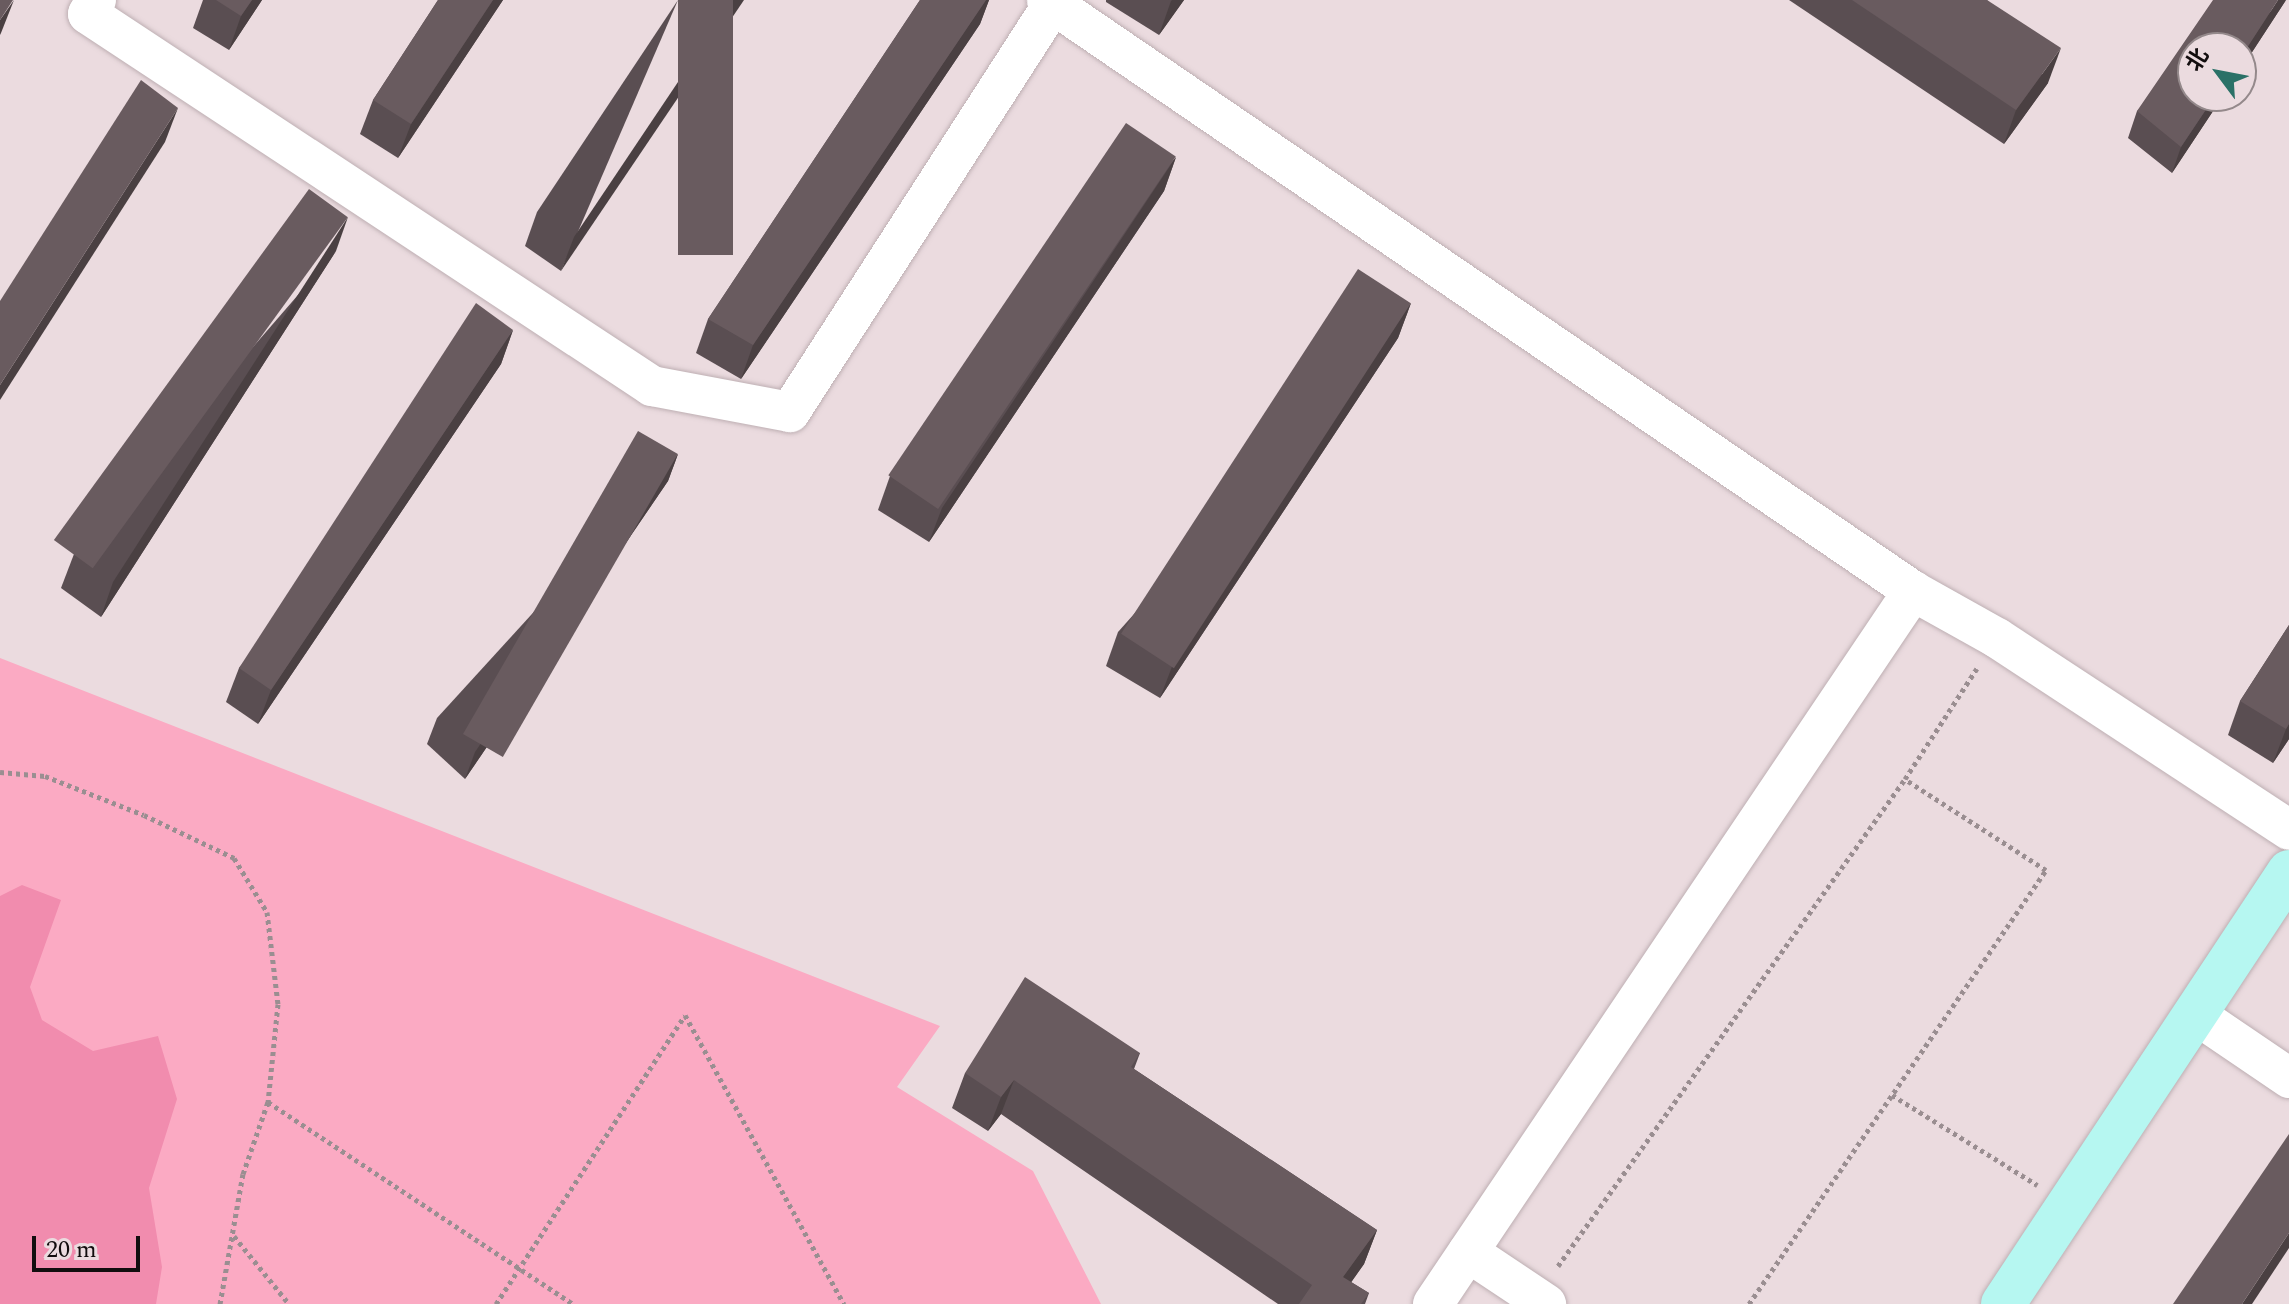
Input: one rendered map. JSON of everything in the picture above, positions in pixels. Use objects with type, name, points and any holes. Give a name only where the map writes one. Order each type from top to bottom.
[{"type":"main road","points":[[2003,1304],[2289,872]]},
{"type":"street","points":[[96,0],[88,14],[652,386],[790,412],[1052,1],[1913,591],[1997,638],[2289,830]]},
{"type":"street","points":[[1433,1304],[1913,591]]},
{"type":"street","points":[[2195,1014],[2289,1078]]},
{"type":"street","points":[[1468,1252],[1541,1301]]},
{"type":"path","points":[[1541,1301],[1905,779],[1997,638]]},
{"type":"path","points":[[0,772],[45,776],[144,815],[234,858],[267,912],[278,1004],[268,1102],[243,1174],[220,1304]]},
{"type":"path","points":[[1749,1304],[2046,870],[1905,779]]},
{"type":"path","points":[[496,1304],[685,1015],[844,1304]]},
{"type":"path","points":[[1892,1095],[2068,1205]]},
{"type":"path","points":[[268,1102],[573,1304]]},
{"type":"path","points":[[233,1236],[289,1304]]},
{"type":"shaded area","points":[[0,658],[940,1026],[897,1087],[1033,1171],[1101,1304],[0,1304]]},
{"type":"shaded area","points":[[22,885],[61,900],[30,987],[42,1020],[93,1051],[158,1036],[177,1099],[149,1188],[162,1267],[156,1304],[0,1304],[0,896]]},
{"type":"building","points":[[0,0],[13,0],[0,20]]},
{"type":"building","points":[[216,0],[252,0],[241,16]]},
{"type":"building","points":[[438,0],[493,0],[411,124],[373,100]]},
{"type":"building","points":[[678,0],[733,0],[733,255],[678,255]]},
{"type":"building","points":[[920,0],[986,0],[753,345],[708,319]]},
{"type":"building","points":[[1852,0],[1987,0],[2061,48],[2016,110]]},
{"type":"building","points":[[2213,0],[2278,0],[2257,32],[2191,32]]},
{"type":"building","points":[[2177,53],[2177,112],[2204,112],[2181,147],[2137,111]]},
{"type":"building","points":[[141,80],[178,108],[0,385],[0,301]]},
{"type":"building","points":[[1126,123],[1176,157],[938,509],[888,475]]},
{"type":"building","points":[[309,189],[348,217],[93,568],[54,540]]},
{"type":"building","points":[[1358,269],[1411,303],[1174,668],[1121,634]]},
{"type":"building","points":[[476,303],[513,330],[271,690],[239,668]]},
{"type":"building","points":[[638,431],[678,454],[503,757],[463,734]]},
{"type":"building","points":[[2289,625],[2289,724],[2286,729],[2240,701]]},
{"type":"building","points":[[1025,977],[1140,1053],[1131,1067],[1377,1230],[1343,1277],[1369,1293],[1361,1304],[1299,1304],[1312,1285],[1014,1080],[1001,1097],[965,1073]]},
{"type":"building","points":[[2289,1134],[2289,1233],[2242,1304],[2173,1304]]}]
